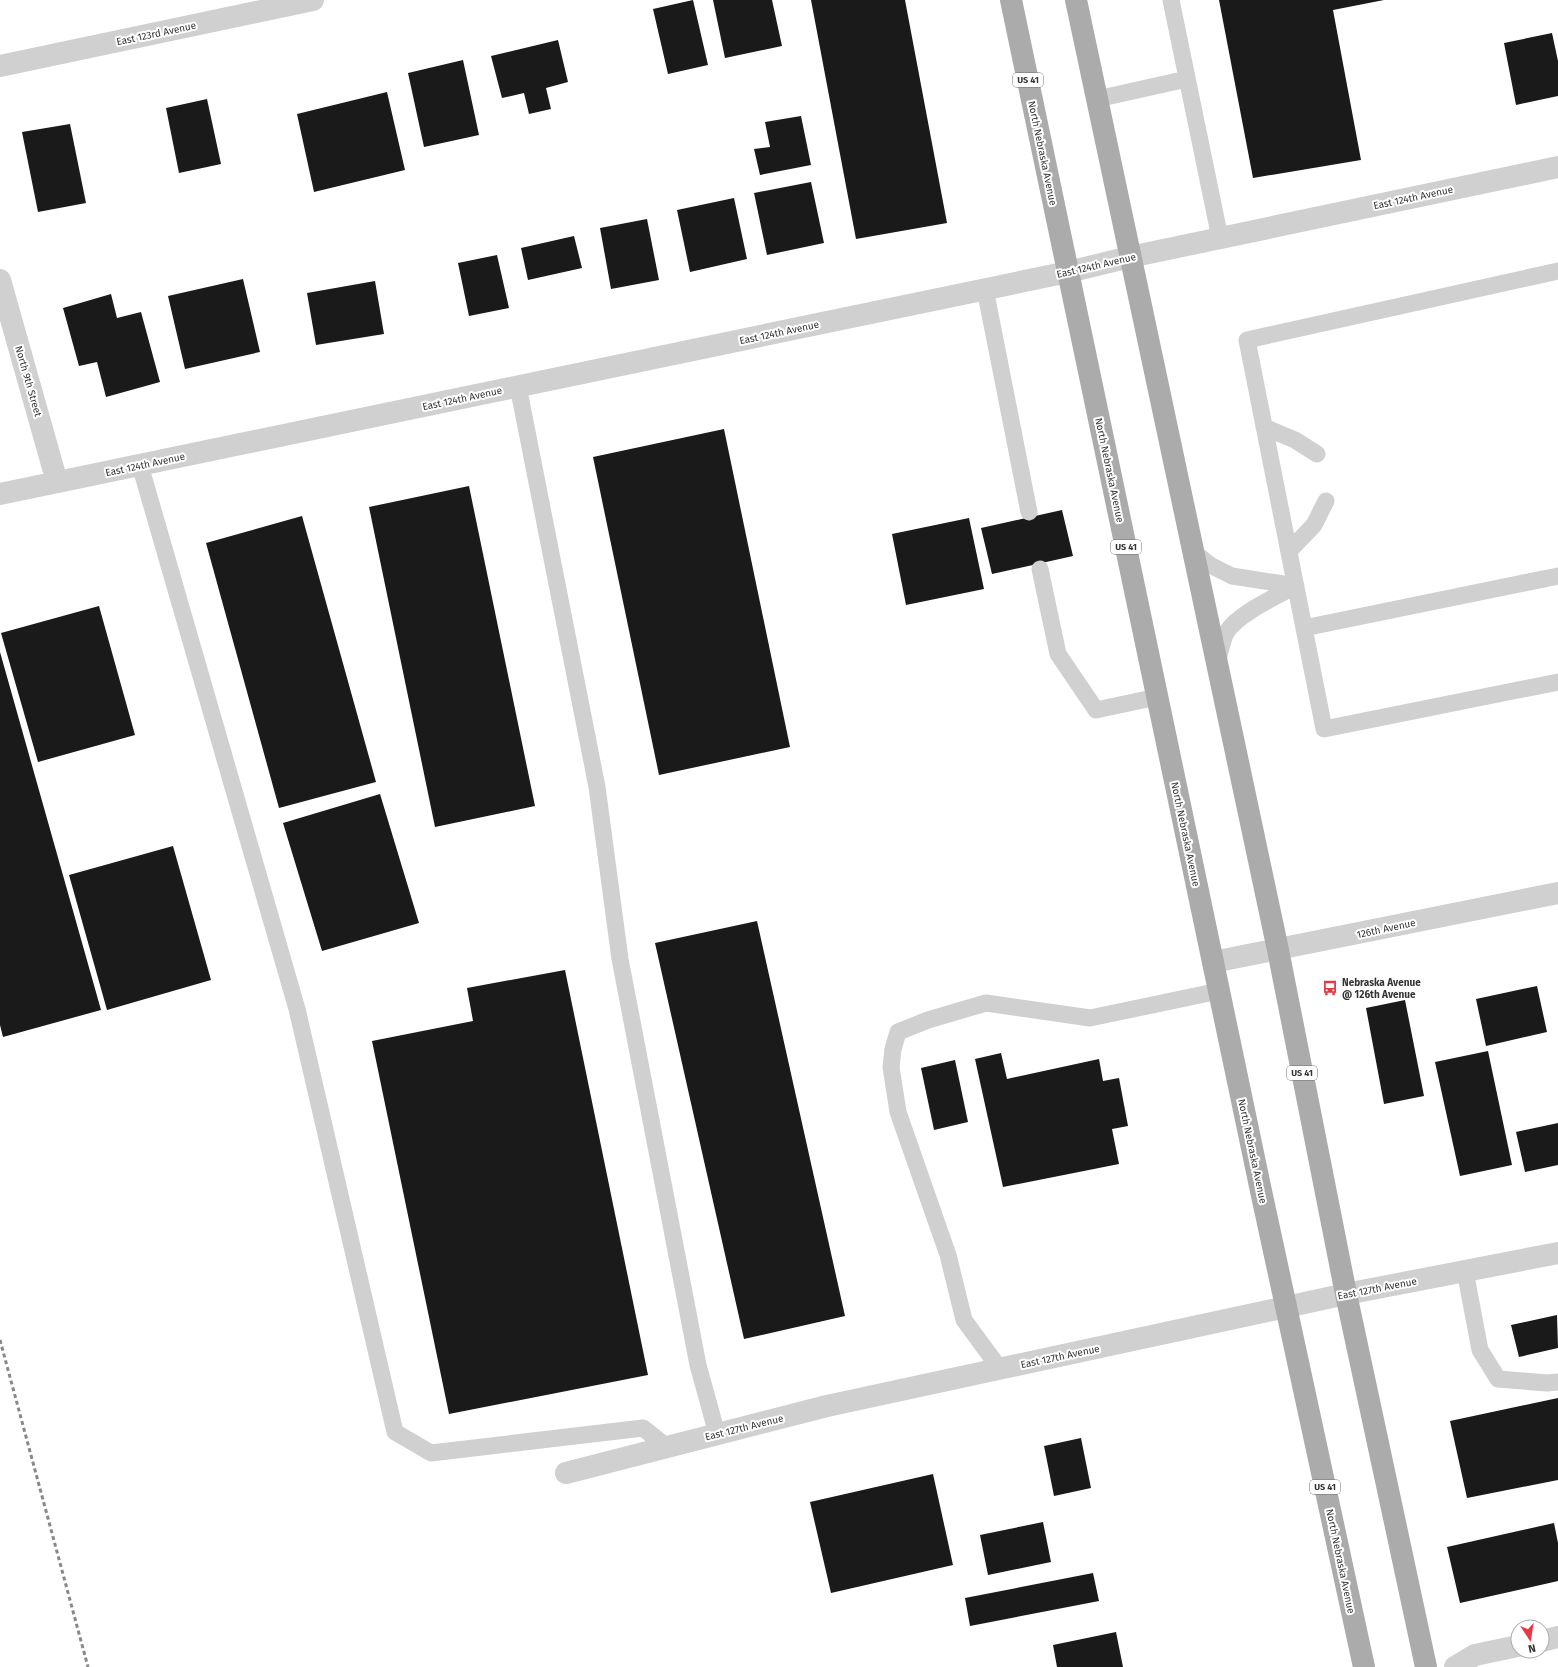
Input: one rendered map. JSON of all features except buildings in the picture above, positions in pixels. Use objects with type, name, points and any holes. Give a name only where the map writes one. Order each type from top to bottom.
[{"type":"main road","name":"North Nebraska Avenue","points":[[1011,0],[1219,991],[1364,1667]]},
{"type":"main road","name":"US 41","points":[[1076,0],[1278,950],[1346,1294],[1426,1667]]},
{"type":"street","name":"East 123rd Avenue","points":[[0,66],[313,0]]},
{"type":"street","name":"East 124th Avenue","points":[[0,494],[1068,272],[1130,257],[1558,167]]},
{"type":"street","name":"North 9th Street","points":[[0,280],[57,482]]},
{"type":"street","name":"126th Avenue","points":[[1213,962],[1558,893]]},
{"type":"street","name":"East 127th Avenue","points":[[566,1473],[827,1406],[1346,1294],[1558,1254]]},
{"type":"street","points":[[1455,1667],[1475,1655],[1510,1648]]},
{"type":"lane","points":[[1171,0],[1220,238]]},
{"type":"lane","points":[[1097,99],[1187,79]]},
{"type":"lane","points":[[1558,271],[1247,340],[1324,729],[1558,682]]},
{"type":"lane","points":[[985,289],[1029,512]]},
{"type":"lane","points":[[518,386],[597,787],[620,959],[698,1365],[717,1434]]},
{"type":"lane","points":[[1264,427],[1295,440],[1317,454]]},
{"type":"lane","points":[[140,465],[297,1009],[395,1432],[431,1453],[643,1428],[667,1447]]},
{"type":"lane","points":[[1289,551],[1314,525],[1326,500]]},
{"type":"lane","points":[[1194,552],[1210,565],[1232,576],[1296,586]]},
{"type":"lane","points":[[1040,569],[1058,654],[1096,710],[1157,698]]},
{"type":"lane","points":[[1304,628],[1558,576]]},
{"type":"lane","points":[[1217,664],[1226,632],[1240,618],[1268,600],[1296,586]]},
{"type":"lane","points":[[1000,1369],[964,1320],[948,1255],[898,1112],[891,1067],[893,1049],[898,1032],[928,1020],[986,1003],[1090,1018],[1219,991]]},
{"type":"lane","points":[[1465,1271],[1480,1350],[1498,1380],[1547,1383],[1558,1382]]},
{"type":"railway","points":[[0,1340],[88,1667]]},
{"type":"place","name":"Nebraska Avenue @ 126th Avenue","points":[[1330,988]]}]
